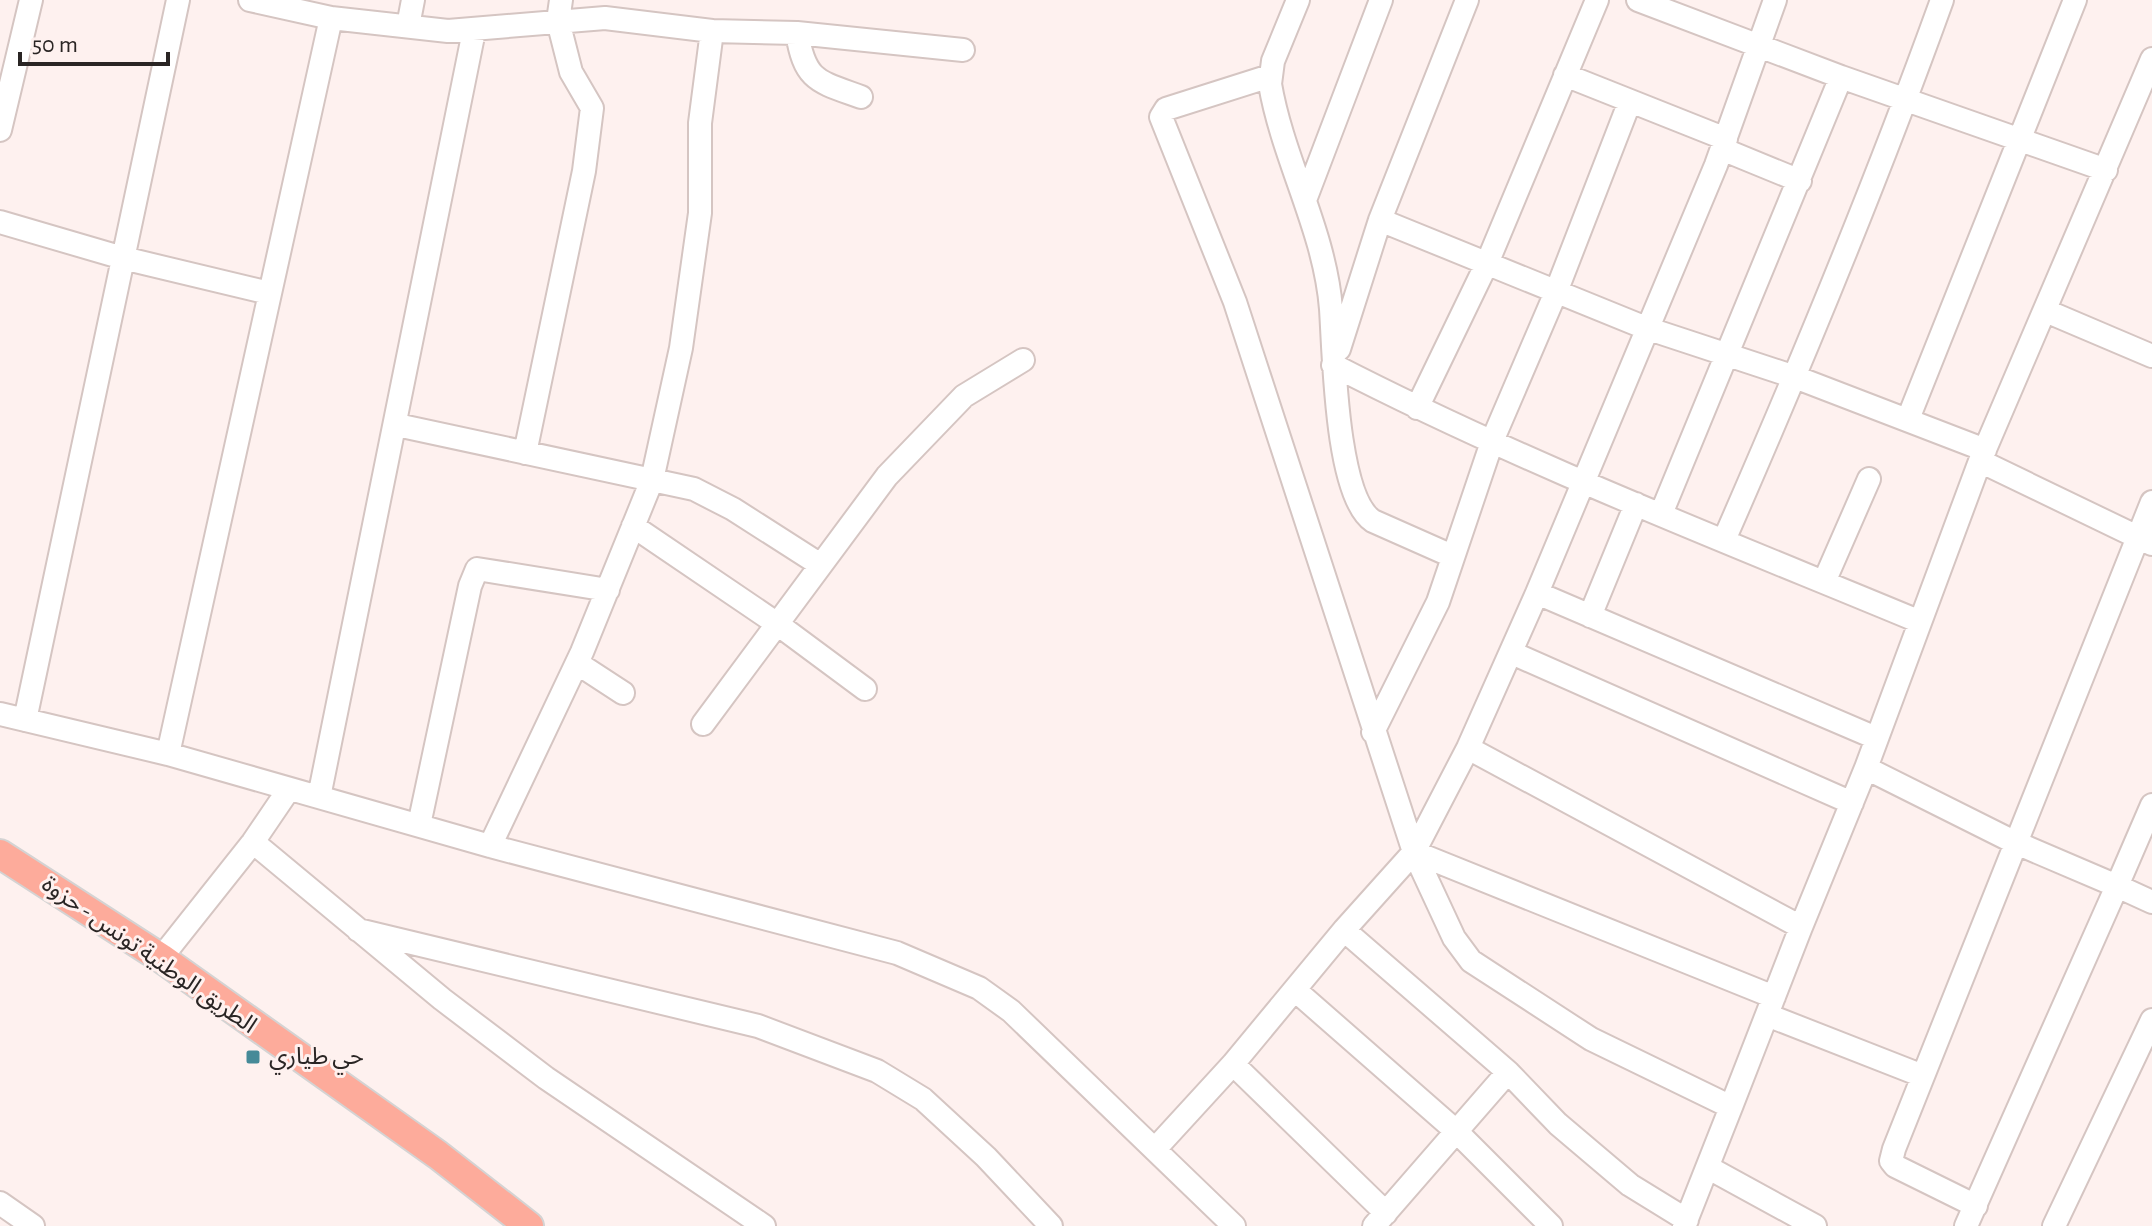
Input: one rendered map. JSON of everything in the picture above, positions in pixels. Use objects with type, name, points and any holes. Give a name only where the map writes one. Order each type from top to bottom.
[{"type":"main road","name":"الطريق الوطنية تونس - حزوة","points":[[0,854],[161,958],[438,1155],[529,1226]]},
{"type":"street","points":[[0,130],[31,0]]},
{"type":"street","points":[[25,720],[178,0]]},
{"type":"street","points":[[250,0],[292,4],[331,18],[474,31],[559,10],[712,31],[797,33],[963,50]]},
{"type":"street","points":[[408,26],[413,0]]},
{"type":"street","points":[[1298,0],[1270,76],[1274,103],[1329,289],[1333,365],[1343,443],[1356,501],[1364,515],[1452,556]]},
{"type":"street","points":[[1305,200],[1381,0]]},
{"type":"street","points":[[1333,365],[1380,220],[1467,0]]},
{"type":"street","points":[[1417,408],[1488,261],[1597,0]]},
{"type":"street","points":[[1638,0],[1841,77],[2106,170]]},
{"type":"street","points":[[1156,1148],[1233,1064],[1344,930],[1414,852],[1468,748],[1512,653],[1581,480],[1724,144],[1775,0]]},
{"type":"street","points":[[1724,540],[1795,377],[1906,100],[1942,0]]},
{"type":"street","points":[[1908,419],[2075,0]]},
{"type":"street","points":[[525,453],[584,171],[592,108],[571,72],[559,10]]},
{"type":"street","points":[[168,754],[331,18]]},
{"type":"street","points":[[319,797],[397,425],[474,31]]},
{"type":"street","points":[[490,846],[577,663],[652,480],[681,348],[700,213],[700,123],[712,31]]},
{"type":"street","points":[[797,33],[803,65],[809,73],[861,97]]},
{"type":"street","points":[[1344,930],[1508,1072],[1558,1124],[1630,1185],[1685,1223],[1866,768],[1918,621],[1983,455],[2152,59]]},
{"type":"street","points":[[1565,75],[1630,101],[1800,181]]},
{"type":"street","points":[[1270,76],[1166,109],[1161,117],[1235,302],[1414,852],[1454,938],[1471,961],[1591,1039],[1731,1107]]},
{"type":"street","points":[[1661,514],[1841,77]]},
{"type":"street","points":[[1373,732],[1438,602],[1493,439],[1556,292],[1630,101]]},
{"type":"street","points":[[1380,220],[1488,261],[1646,328],[1795,377],[1908,419],[2144,540]]},
{"type":"street","points":[[0,222],[123,258],[269,293]]},
{"type":"street","points":[[2046,311],[2152,356]]},
{"type":"street","points":[[703,724],[887,476],[964,396],[1023,360]]},
{"type":"street","points":[[1333,365],[1417,408],[1581,480],[1918,621]]},
{"type":"street","points":[[397,425],[694,489],[733,509],[819,564]]},
{"type":"street","points":[[1824,582],[1869,479]]},
{"type":"street","points":[[2152,502],[2144,540],[2014,842],[1891,1161],[1971,1216],[2152,805]]},
{"type":"street","points":[[1590,616],[1636,504]]},
{"type":"street","points":[[633,526],[776,623],[865,689]]},
{"type":"street","points":[[419,825],[470,586],[477,569],[608,590]]},
{"type":"street","points":[[1537,593],[1876,738]]},
{"type":"street","points":[[1512,653],[1852,803]]},
{"type":"street","points":[[577,663],[623,693]]},
{"type":"street","points":[[0,714],[168,754],[490,846],[897,953],[979,988],[1011,1011],[1234,1226]]},
{"type":"street","points":[[1468,748],[1801,927]]},
{"type":"street","points":[[1866,768],[2014,842],[2152,902]]},
{"type":"street","points":[[161,958],[253,842],[289,789]]},
{"type":"street","points":[[253,842],[442,999],[546,1078],[764,1226]]},
{"type":"street","points":[[1414,852],[1771,1006],[1923,1076]]},
{"type":"street","points":[[358,930],[758,1026],[877,1071],[923,1099],[986,1157],[1051,1226]]},
{"type":"street","points":[[1295,990],[1456,1131],[1551,1226]]},
{"type":"street","points":[[2054,1226],[2152,1020]]},
{"type":"street","points":[[1233,1064],[1380,1220],[1508,1072]]},
{"type":"street","points":[[1709,1168],[1815,1226]]},
{"type":"street","points":[[0,1203],[25,1223]]},
{"type":"place","name":"حي طياري","points":[[253,1057]]}]
